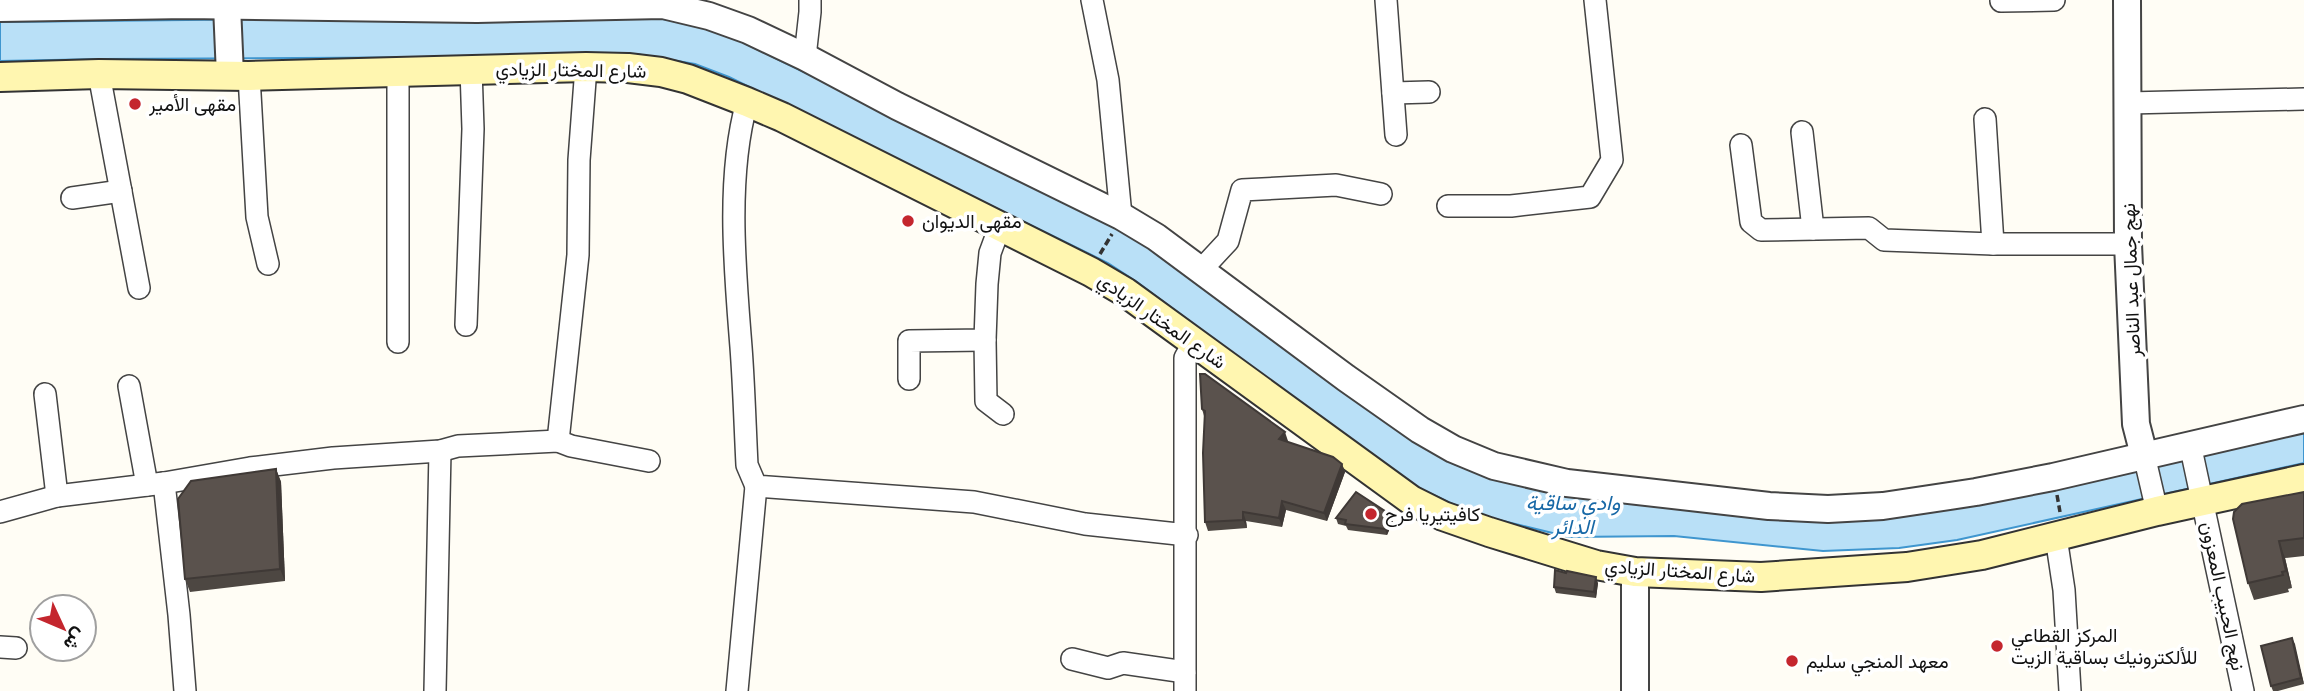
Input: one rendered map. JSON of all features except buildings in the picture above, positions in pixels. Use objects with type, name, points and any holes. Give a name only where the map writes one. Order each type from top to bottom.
[{"type":"main road","name":"شارع المختار الزيادي","points":[[0,77],[586,67],[628,68],[688,79],[782,117],[1091,272],[1125,292],[1411,500],[1443,516],[1489,532],[1596,565],[1635,572],[1761,577],[1907,567],[1982,555],[2059,528],[2201,494],[2304,479]]},
{"type":"street","points":[[805,57],[810,0]]},
{"type":"street","points":[[1091,0],[1108,80],[1121,216]]},
{"type":"street","points":[[1386,0],[1396,135]]},
{"type":"street","points":[[1448,206],[1511,206],[1590,197],[1612,160],[1595,0]]},
{"type":"street","points":[[2001,1],[2054,0]]},
{"type":"street","name":"نهج جمال عبد الناصر","points":[[2127,0],[2128,244],[2136,424],[2145,458]]},
{"type":"street","points":[[227,3],[257,217],[268,264]]},
{"type":"street","points":[[0,8],[227,3],[663,5],[722,21],[805,57],[1121,216],[1156,237],[1420,430],[1494,466],[1567,483],[1769,506],[1828,509],[1883,506],[1926,501],[2145,458],[2304,419]]},
{"type":"street","points":[[558,441],[578,255],[579,160],[586,67]]},
{"type":"street","points":[[466,325],[473,129],[471,69]]},
{"type":"street","points":[[398,72],[398,342]]},
{"type":"street","points":[[99,74],[139,288]]},
{"type":"street","points":[[1393,93],[1429,92]]},
{"type":"street","points":[[2128,103],[2304,99]]},
{"type":"street","points":[[737,691],[756,486],[747,465],[736,263],[735,213],[740,130],[747,103]]},
{"type":"street","points":[[1985,119],[1993,244]]},
{"type":"street","points":[[1802,132],[1813,229]]},
{"type":"street","points":[[1741,145],[1751,222],[1761,230],[1869,228],[1884,240],[1993,244],[2128,244]]},
{"type":"street","points":[[1200,270],[1228,241],[1242,190],[1336,185],[1381,194]]},
{"type":"street","points":[[72,198],[121,191]]},
{"type":"street","points":[[1000,226],[990,253],[985,340],[986,401],[1003,414]]},
{"type":"street","points":[[909,379],[909,341],[985,340]]},
{"type":"street","points":[[1072,659],[1108,668],[1123,663],[1185,681],[1185,358],[1194,342]]},
{"type":"street","points":[[129,386],[155,484],[179,615],[185,691]]},
{"type":"street","points":[[45,394],[57,496]]},
{"type":"street","points":[[0,512],[57,496],[155,484],[250,468],[333,458],[440,451],[458,446],[558,441],[649,461]]},
{"type":"street","name":"نهج الحبيب المعزون","points":[[2190,447],[2243,691]]},
{"type":"street","points":[[435,691],[440,451]]},
{"type":"street","points":[[2145,458],[2156,504]]},
{"type":"street","points":[[756,486],[974,502],[1084,524],[1187,535]]},
{"type":"street","points":[[2059,528],[2070,691]]},
{"type":"street","points":[[1635,572],[1636,691]]},
{"type":"path","points":[[1091,272],[1121,216]]},
{"type":"path","points":[[2054,484],[2059,528]]},
{"type":"water","name":"وادي ساقية الدائر","points":[[633,15],[686,23],[736,39],[1126,230],[1452,463],[1492,479],[1750,513],[2304,429],[2304,463],[1957,540],[1899,548],[1823,551],[1674,536],[1569,537],[1474,514],[1425,491],[1388,469],[1108,263],[729,77],[695,64],[636,54],[0,61],[0,22]]},
{"type":"place","name":"مقهى الأمير","points":[[135,104]]},
{"type":"place","name":"مقهى الديوان","points":[[908,221]]},
{"type":"place","name":"كافيتيريا فرح","points":[[1371,514]]},
{"type":"place","name":"المركز القطاعي للألكترونيك بساقية الزيت","points":[[1997,646]]},
{"type":"place","name":"معهد المنجي سليم","points":[[1792,661]]}]
